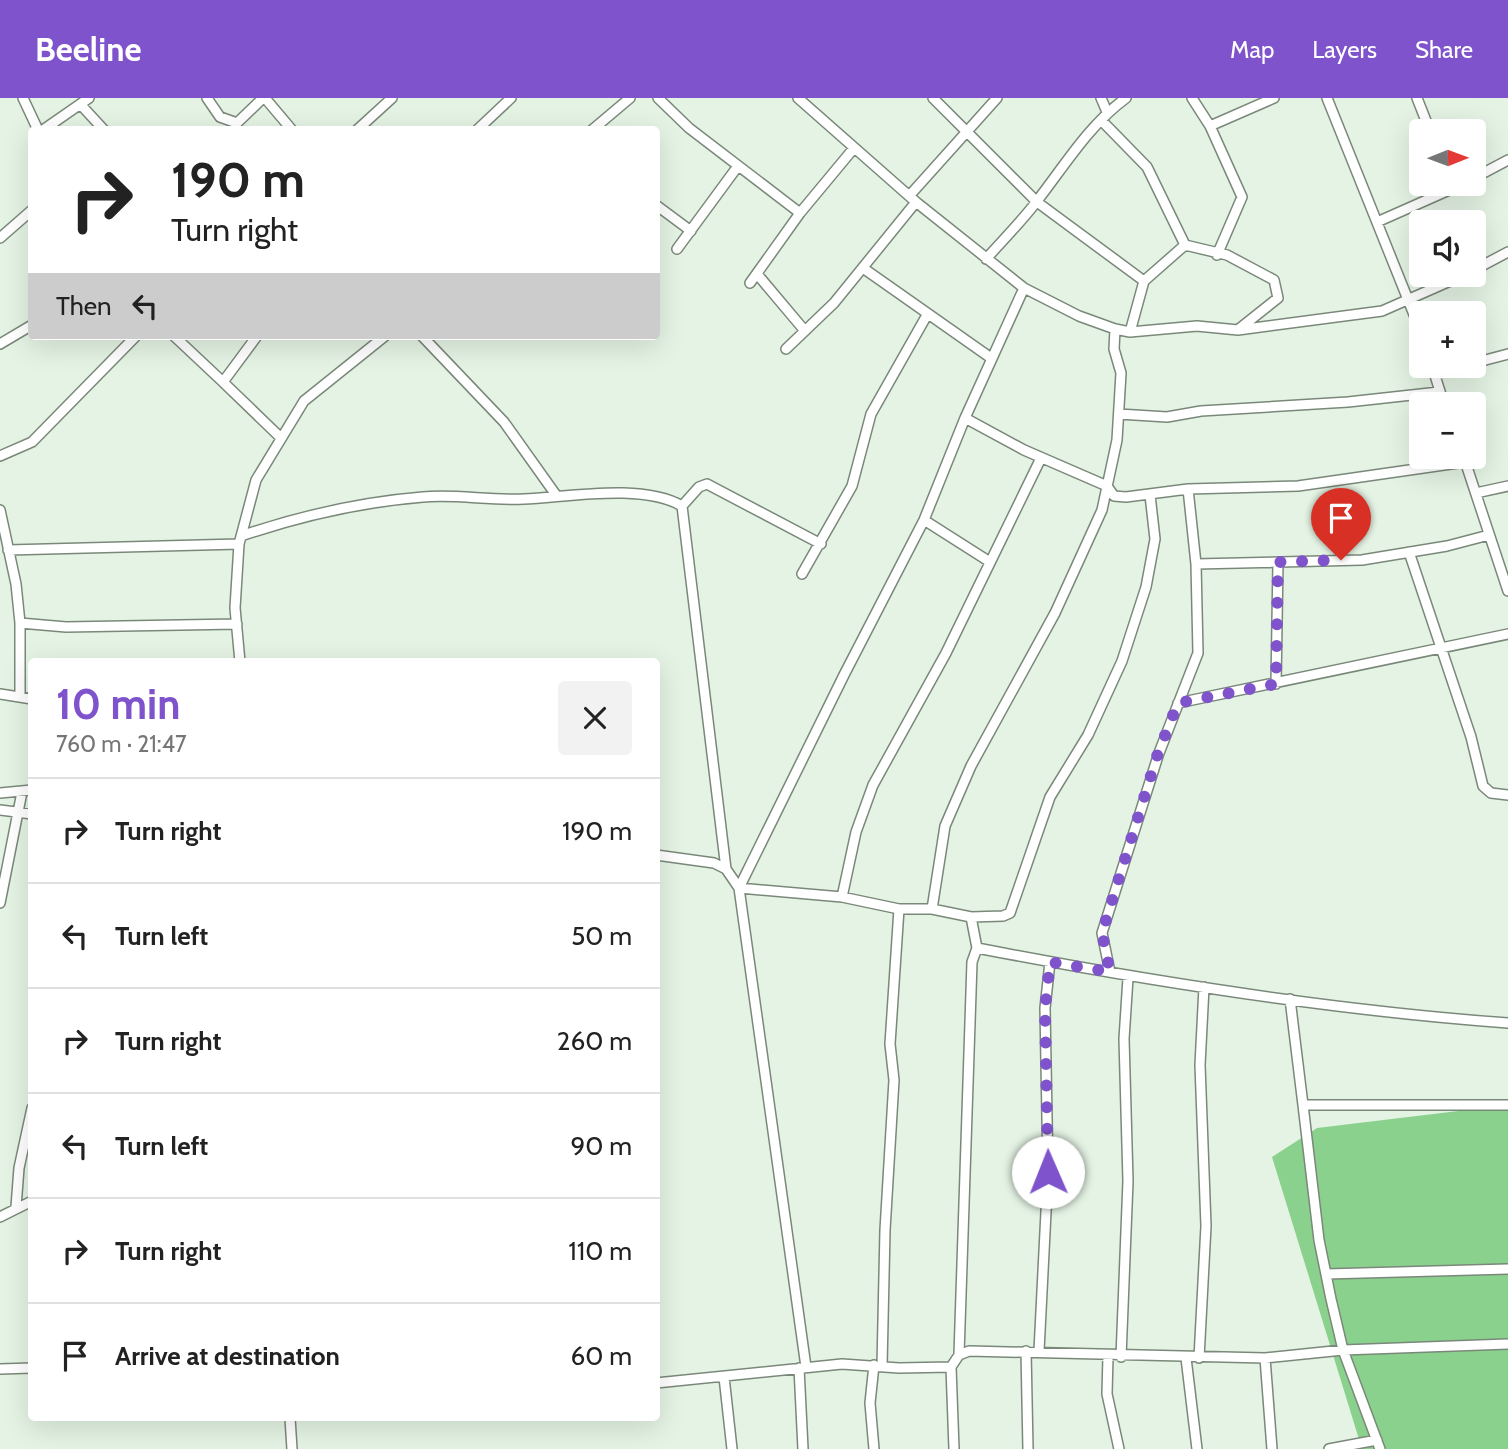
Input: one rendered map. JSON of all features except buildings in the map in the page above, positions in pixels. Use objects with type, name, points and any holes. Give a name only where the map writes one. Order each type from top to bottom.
[{"type":"street","points":[[23,98],[38,126]]},
{"type":"street","points":[[47,126],[89,98]]},
{"type":"street","points":[[207,98],[220,117],[234,126],[264,98],[288,126]]},
{"type":"street","points":[[361,126],[392,98]]},
{"type":"street","points":[[481,126],[511,98]]},
{"type":"street","points":[[597,126],[630,98]]},
{"type":"street","points":[[658,98],[800,214]]},
{"type":"street","points":[[798,98],[913,199],[1024,288],[1079,316],[1115,329],[1130,332],[1197,326],[1238,330],[1382,312],[1409,301]]},
{"type":"street","points":[[933,98],[1037,202],[1144,281]]},
{"type":"street","points":[[786,349],[863,268],[913,199],[997,98]]},
{"type":"street","points":[[1101,98],[1104,116],[1147,167],[1185,245],[1217,255],[1227,255],[1276,282],[1278,298],[1238,330]]},
{"type":"street","points":[[986,259],[1037,202],[1058,169],[1104,116],[1126,98]]},
{"type":"street","points":[[1192,98],[1210,126],[1242,197],[1217,255]]},
{"type":"street","points":[[1210,126],[1275,98]]},
{"type":"street","points":[[1327,98],[1410,301],[1439,287]]},
{"type":"street","points":[[1418,98],[1426,119]]},
{"type":"street","points":[[81,105],[100,126]]},
{"type":"street","points":[[750,283],[800,214],[855,148]]},
{"type":"street","points":[[1486,172],[1508,160]]},
{"type":"street","points":[[677,250],[738,166]]},
{"type":"street","points":[[1377,222],[1431,196]]},
{"type":"street","points":[[660,208],[691,231]]},
{"type":"street","points":[[0,238],[28,214]]},
{"type":"street","points":[[1130,332],[1144,281],[1185,245]]},
{"type":"street","points":[[1486,264],[1508,252]]},
{"type":"street","points":[[863,268],[991,358]]},
{"type":"street","points":[[757,274],[805,331]]},
{"type":"street","points":[[740,888],[844,675],[925,520],[965,418],[1024,288]]},
{"type":"street","points":[[802,574],[852,486],[861,461],[871,414],[927,314]]},
{"type":"street","points":[[0,344],[28,327]]},
{"type":"street","points":[[932,909],[945,826],[971,766],[1055,613],[1102,510],[1117,440],[1119,414],[1121,373],[1114,349],[1115,329]]},
{"type":"street","points":[[0,456],[32,442],[132,340]]},
{"type":"street","points":[[178,340],[281,438]]},
{"type":"street","points":[[223,382],[254,340]]},
{"type":"street","points":[[240,658],[237,624],[240,540],[256,480],[304,401],[380,340]]},
{"type":"street","points":[[426,340],[504,422],[556,495]]},
{"type":"street","points":[[1486,360],[1508,354]]},
{"type":"street","points":[[1436,378],[1439,392]]},
{"type":"street","points":[[1119,414],[1167,417],[1201,411],[1335,403],[1409,395]]},
{"type":"street","points":[[965,418],[1041,458],[1107,486],[1114,496],[1251,485],[1298,486],[1409,469]]},
{"type":"street","points":[[842,897],[856,832],[873,785],[946,653],[1041,458]]},
{"type":"street","points":[[1467,469],[1508,591]]},
{"type":"street","points":[[726,869],[682,506],[699,487],[707,484],[821,544]]},
{"type":"street","points":[[1476,493],[1508,486]]},
{"type":"street","points":[[1110,972],[1102,933],[1158,753],[1198,653],[1196,564],[1188,489]]},
{"type":"street","points":[[8,550],[240,540],[335,509],[422,497],[525,499],[602,494],[669,499],[682,506]]},
{"type":"street","points":[[740,888],[842,897],[899,909],[932,909],[971,917],[1003,916],[1010,913],[1050,797],[1087,736],[1122,662],[1146,587],[1155,539],[1150,495]]},
{"type":"street","points":[[0,510],[16,584],[20,624],[20,697]]},
{"type":"street","points":[[925,520],[990,562]]},
{"type":"street","points":[[1196,564],[1362,560],[1489,535]]},
{"type":"street","points":[[1409,552],[1471,737],[1483,786],[1490,793],[1508,795]]},
{"type":"street","points":[[1276,684],[1278,562]]},
{"type":"street","points":[[20,624],[66,627],[237,624]]},
{"type":"street","points":[[1178,703],[1508,634]]},
{"type":"street","points":[[0,694],[28,698]]},
{"type":"street","points":[[0,793],[27,791],[18,813],[0,903]]},
{"type":"street","points":[[0,810],[28,814]]},
{"type":"street","points":[[660,856],[714,863],[726,869],[740,888],[802,1367],[803,1449]]},
{"type":"street","points":[[874,1449],[870,1403],[878,1366],[894,1080],[890,1044],[899,909]]},
{"type":"street","points":[[960,1355],[972,962],[977,948],[971,917]]},
{"type":"street","points":[[977,948],[1110,972],[1128,978],[1440,1019],[1508,1023]]},
{"type":"street","points":[[1039,1351],[1048,1172],[1045,1009],[1050,962]]},
{"type":"street","points":[[1121,1357],[1127,1194],[1124,1039],[1128,978]]},
{"type":"street","points":[[1199,1358],[1206,1226],[1200,1065],[1203,987]]},
{"type":"street","points":[[1290,999],[1318,1240],[1343,1350],[1379,1444],[1329,1449]]},
{"type":"street","points":[[1303,1105],[1508,1105]]},
{"type":"street","points":[[16,1208],[19,1168],[28,1126]]},
{"type":"street","points":[[0,1217],[28,1203]]},
{"type":"street","points":[[1326,1274],[1508,1269]]},
{"type":"street","points":[[954,1449],[951,1367],[960,1355],[969,1351],[1039,1351],[1121,1357],[1199,1358],[1508,1344]]},
{"type":"street","points":[[1026,1351],[1028,1449]]},
{"type":"street","points":[[1108,1356],[1107,1394],[1119,1449]]},
{"type":"street","points":[[1265,1357],[1272,1449]]},
{"type":"street","points":[[1186,1358],[1197,1449]]},
{"type":"street","points":[[660,1383],[842,1364],[951,1367]]},
{"type":"street","points":[[0,1369],[28,1368]]},
{"type":"street","points":[[724,1377],[732,1449]]},
{"type":"street","points":[[290,1421],[292,1449]]},
{"type":"green space","points":[[1508,1105],[1508,1449],[1362,1449],[1272,1157],[1317,1128]]},
{"type":"route","points":[[1048,1172],[1045,1009],[1050,962],[1110,972],[1102,933],[1144,806],[1158,753],[1178,703],[1276,684],[1278,562],[1341,560]]}]
